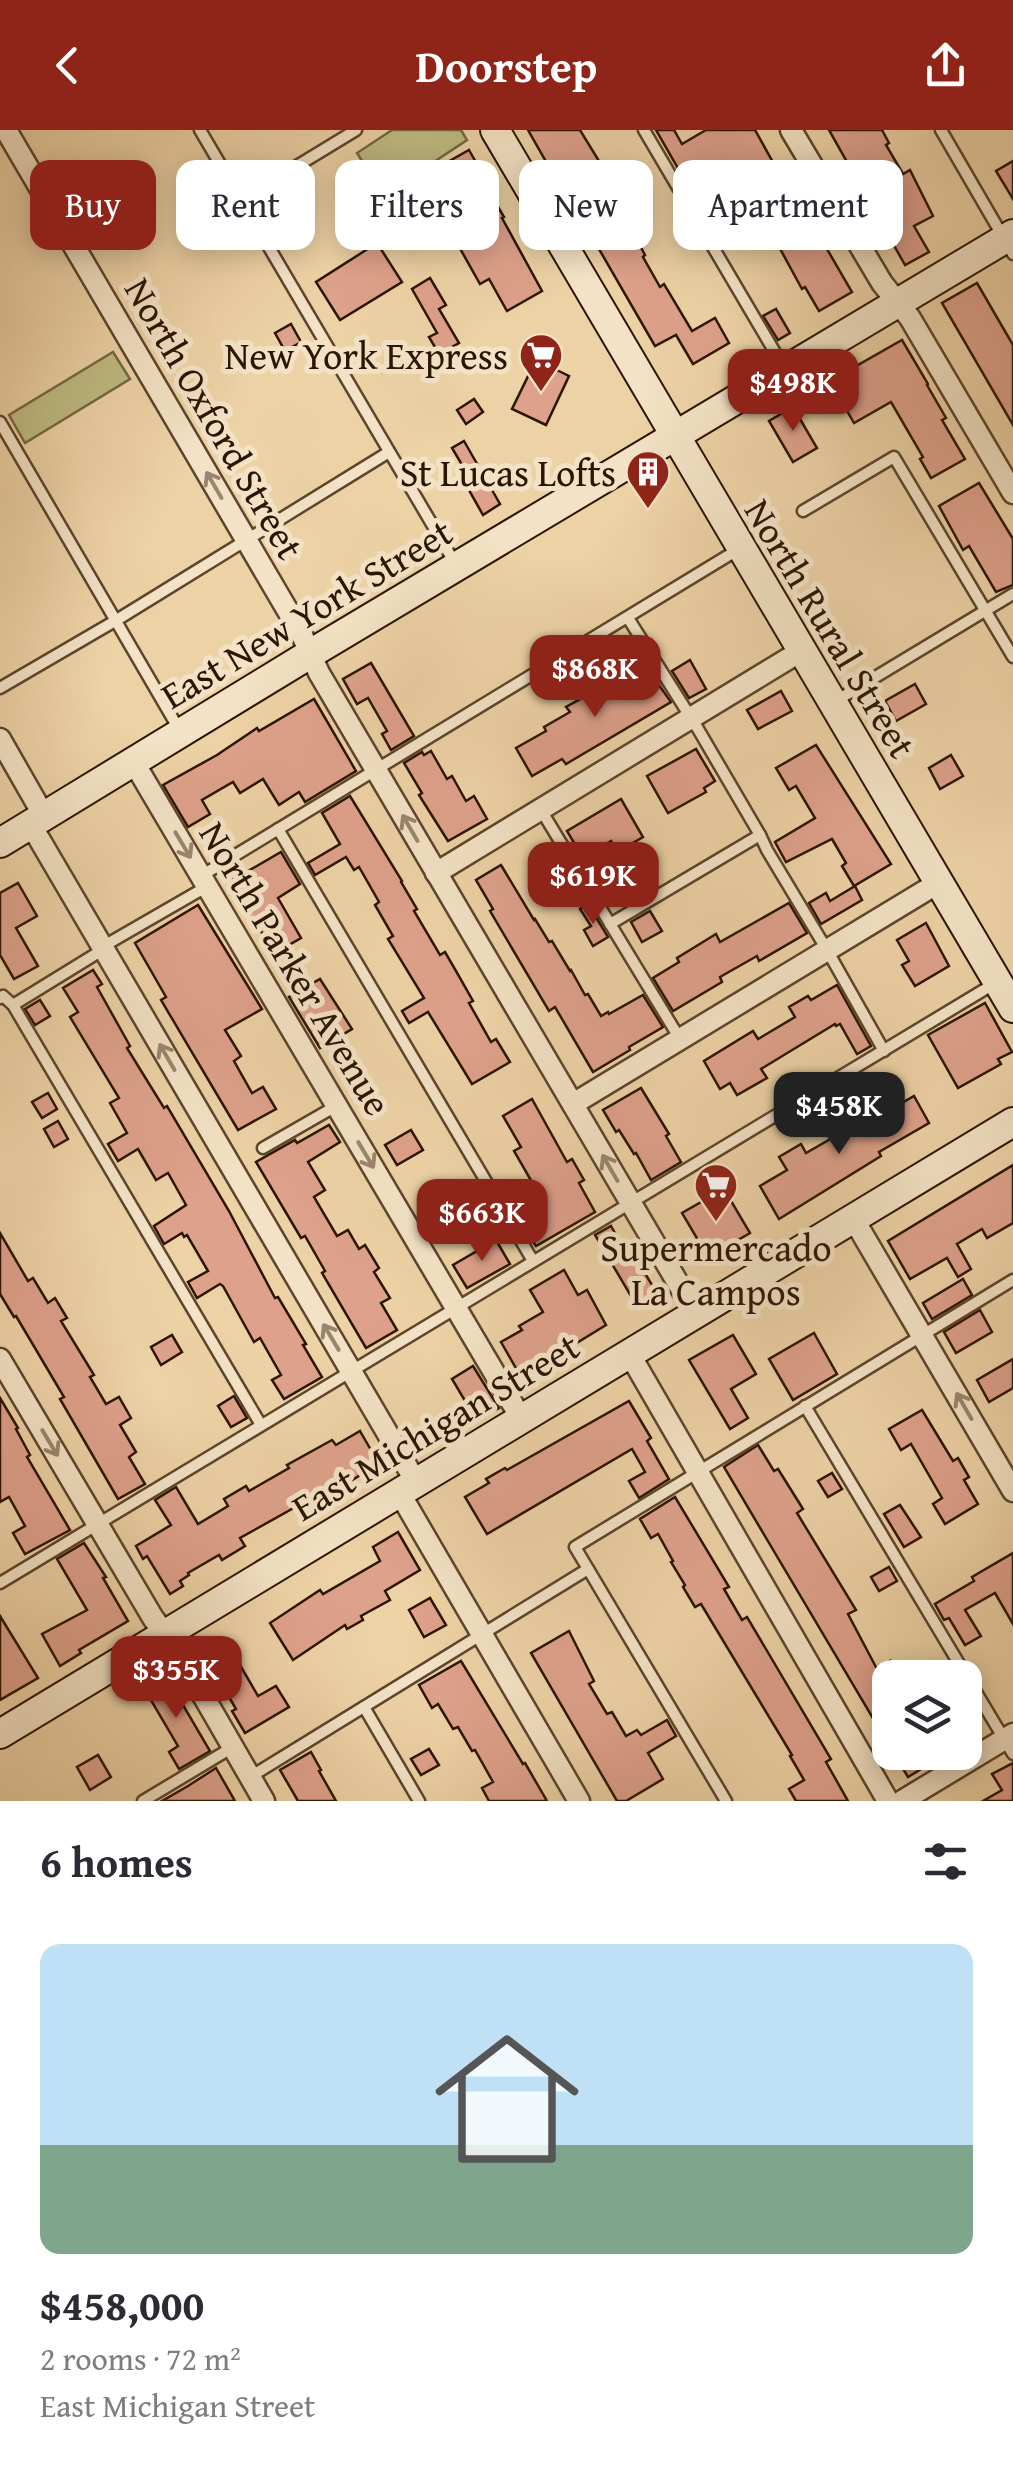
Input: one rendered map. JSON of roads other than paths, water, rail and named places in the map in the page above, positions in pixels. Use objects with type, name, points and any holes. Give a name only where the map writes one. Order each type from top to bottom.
[{"type":"main road","name":"North Rural Street","points":[[494,130],[938,883],[998,976],[1013,1008]]},
{"type":"main road","name":"East New York Street","points":[[0,844],[784,369],[897,302],[1010,242]]},
{"type":"main road","name":"East Michigan Street","points":[[0,1734],[1013,1122]]},
{"type":"street","name":"North Oxford Street","points":[[6,130],[302,636],[436,874],[695,1312]]},
{"type":"street","points":[[791,130],[882,283],[910,318],[1013,493]]},
{"type":"street","points":[[436,874],[801,651]]},
{"type":"street","points":[[0,740],[103,948],[351,1372],[482,1634],[579,1801]]},
{"type":"street","name":"North Parker Avenue","points":[[133,761],[521,1418]]},
{"type":"street","points":[[573,1104],[938,883]]},
{"type":"street","points":[[854,1218],[1013,1490]]},
{"type":"street","points":[[629,1353],[888,1801]]},
{"type":"street","points":[[0,1359],[264,1801]]},
{"type":"street","points":[[902,1801],[1010,1743]]},
{"type":"lane","points":[[200,130],[218,160]]},
{"type":"lane","points":[[307,160],[356,130]]},
{"type":"lane","points":[[644,130],[784,369]]},
{"type":"lane","points":[[941,130],[1010,242]]},
{"type":"lane","points":[[270,250],[456,566]]},
{"type":"lane","points":[[0,422],[180,732]]},
{"type":"lane","points":[[0,688],[389,452]]},
{"type":"lane","points":[[803,511],[894,457],[1013,657]]},
{"type":"lane","points":[[13,1005],[278,829],[740,548]]},
{"type":"lane","points":[[832,704],[1013,594]]},
{"type":"lane","points":[[628,618],[691,718],[884,1051]]},
{"type":"lane","points":[[541,810],[680,1039]]},
{"type":"lane","points":[[278,829],[533,1261]]},
{"type":"lane","points":[[610,924],[760,835]]},
{"type":"lane","points":[[1,1578],[884,1051],[998,976]]},
{"type":"lane","points":[[0,998],[3,996],[13,1005],[261,1425]]},
{"type":"lane","points":[[263,1148],[337,1106]]},
{"type":"lane","points":[[726,1801],[575,1547],[1013,1280]]},
{"type":"lane","points":[[805,1406],[1010,1743]]},
{"type":"lane","points":[[250,1777],[588,1568]]},
{"type":"lane","points":[[364,1707],[420,1801]]},
{"type":"lane","points":[[143,1801],[232,1746]]},
{"type":"place","name":"New York Express","points":[[541,393]]},
{"type":"place","name":"St Lucas Lofts","points":[[648,510]]},
{"type":"place","name":"Supermercado La Campos","points":[[716,1223]]}]
